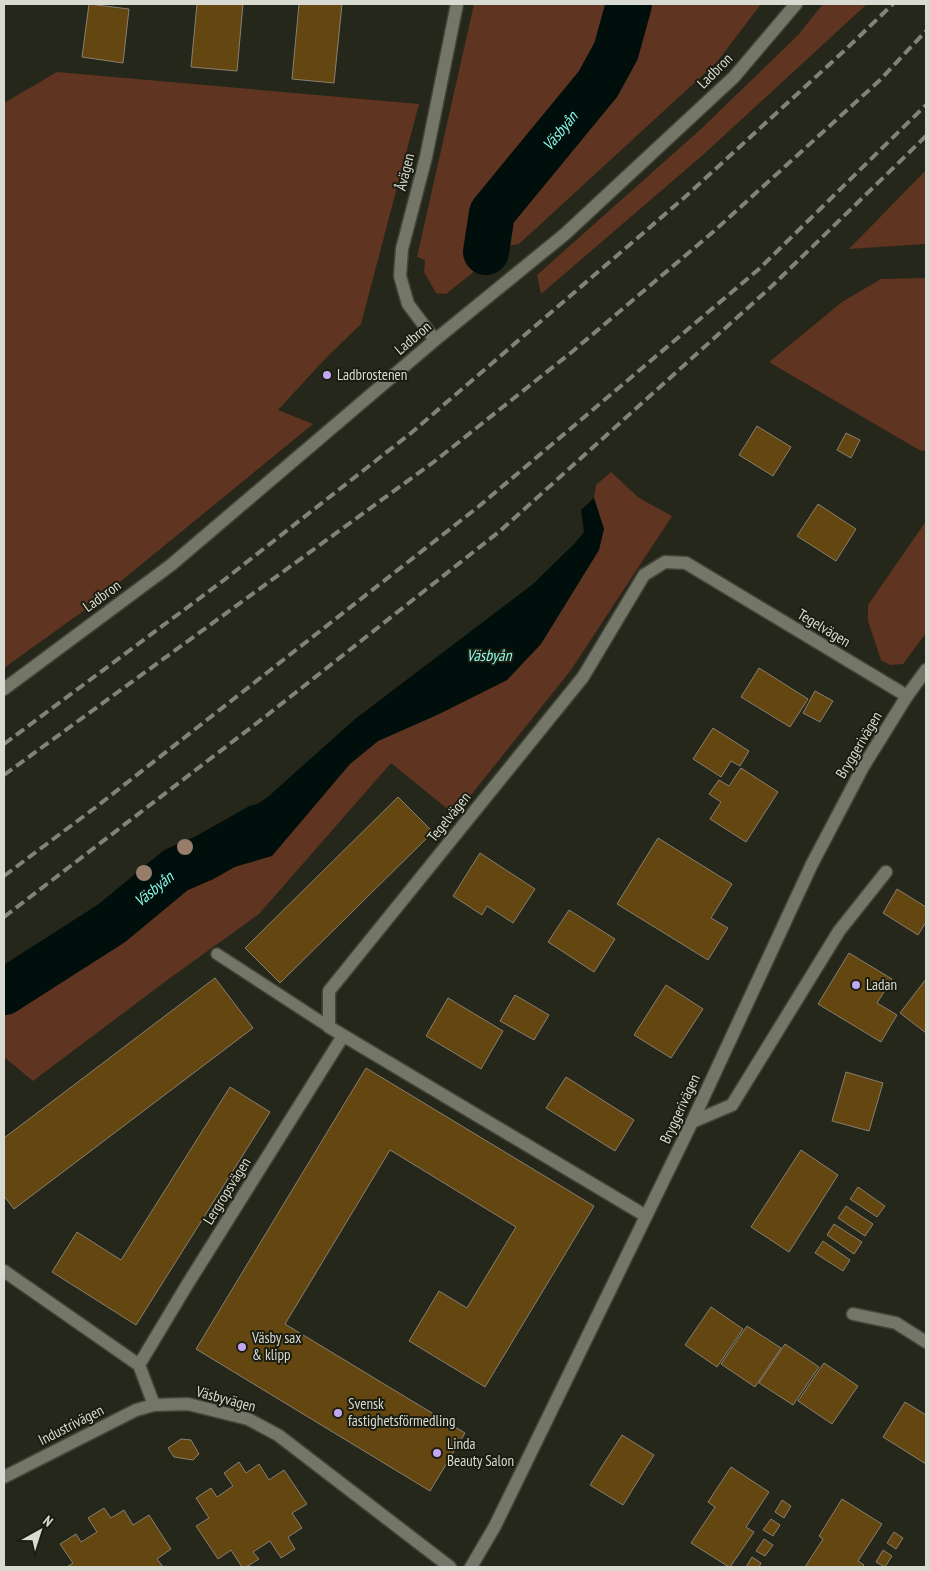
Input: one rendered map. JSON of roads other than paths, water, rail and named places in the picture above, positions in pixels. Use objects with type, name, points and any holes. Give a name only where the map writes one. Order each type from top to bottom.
[{"type":"street","name":"Åvägen","points":[[435,340],[408,304],[400,276],[402,249],[426,157],[457,4]]},
{"type":"street","name":"Ladbron","points":[[4,689],[171,565],[435,340],[565,234],[734,77],[796,4]]},
{"type":"street","name":"Tegelvägen","points":[[329,1027],[329,991],[583,677],[644,575],[665,562],[686,564],[907,696]]},
{"type":"street","name":"Bryggerivägen","points":[[471,1567],[495,1526],[692,1122],[812,864],[863,767],[907,696],[926,670]]},
{"type":"street","points":[[692,1122],[732,1105],[839,930],[886,872]]},
{"type":"street","points":[[329,1027],[646,1216]]},
{"type":"street","name":"Lergropsvägen","points":[[139,1365],[342,1036]]},
{"type":"street","points":[[4,1271],[139,1365],[154,1405]]},
{"type":"street","points":[[853,1314],[896,1323],[926,1342]]},
{"type":"street","name":"Väsbyvägen","points":[[154,1405],[188,1404],[248,1419],[278,1435],[450,1567]]},
{"type":"street","name":"Industrivägen","points":[[4,1477],[136,1410],[154,1405]]},
{"type":"lane","points":[[217,954],[329,1027]]},
{"type":"water","name":"Väsbyån","points":[[594,498],[604,529],[599,550],[541,644],[507,680],[439,714],[378,741],[350,764],[272,856],[217,872],[208,871],[200,843],[269,796],[355,719],[533,584],[584,532],[581,510]]},
{"type":"waterway","name":"Väsbyån","points":[[486,252],[492,213],[598,84],[616,51],[629,4]]},
{"type":"waterway","name":"Väsbyån","points":[[4,992],[112,923],[176,870],[204,858],[259,827]]},
{"type":"railway","points":[[4,744],[224,580],[411,433],[685,197],[893,4]]},
{"type":"railway","points":[[4,775],[435,461],[573,351],[713,232],[879,81],[926,31]]},
{"type":"railway","points":[[4,876],[96,807],[478,507],[759,269],[926,105]]},
{"type":"railway","points":[[4,917],[266,716],[500,531],[772,286],[926,136]]},
{"type":"place","name":"Ladbrostenen","points":[[327,375]]},
{"type":"place","name":"Ladan","points":[[856,985]]},
{"type":"place","name":"Väsby sax & klipp","points":[[242,1347]]},
{"type":"place","name":"Svensk fastighetsförmedling","points":[[338,1413]]},
{"type":"place","name":"Linda Beauty Salon","points":[[437,1453]]}]
